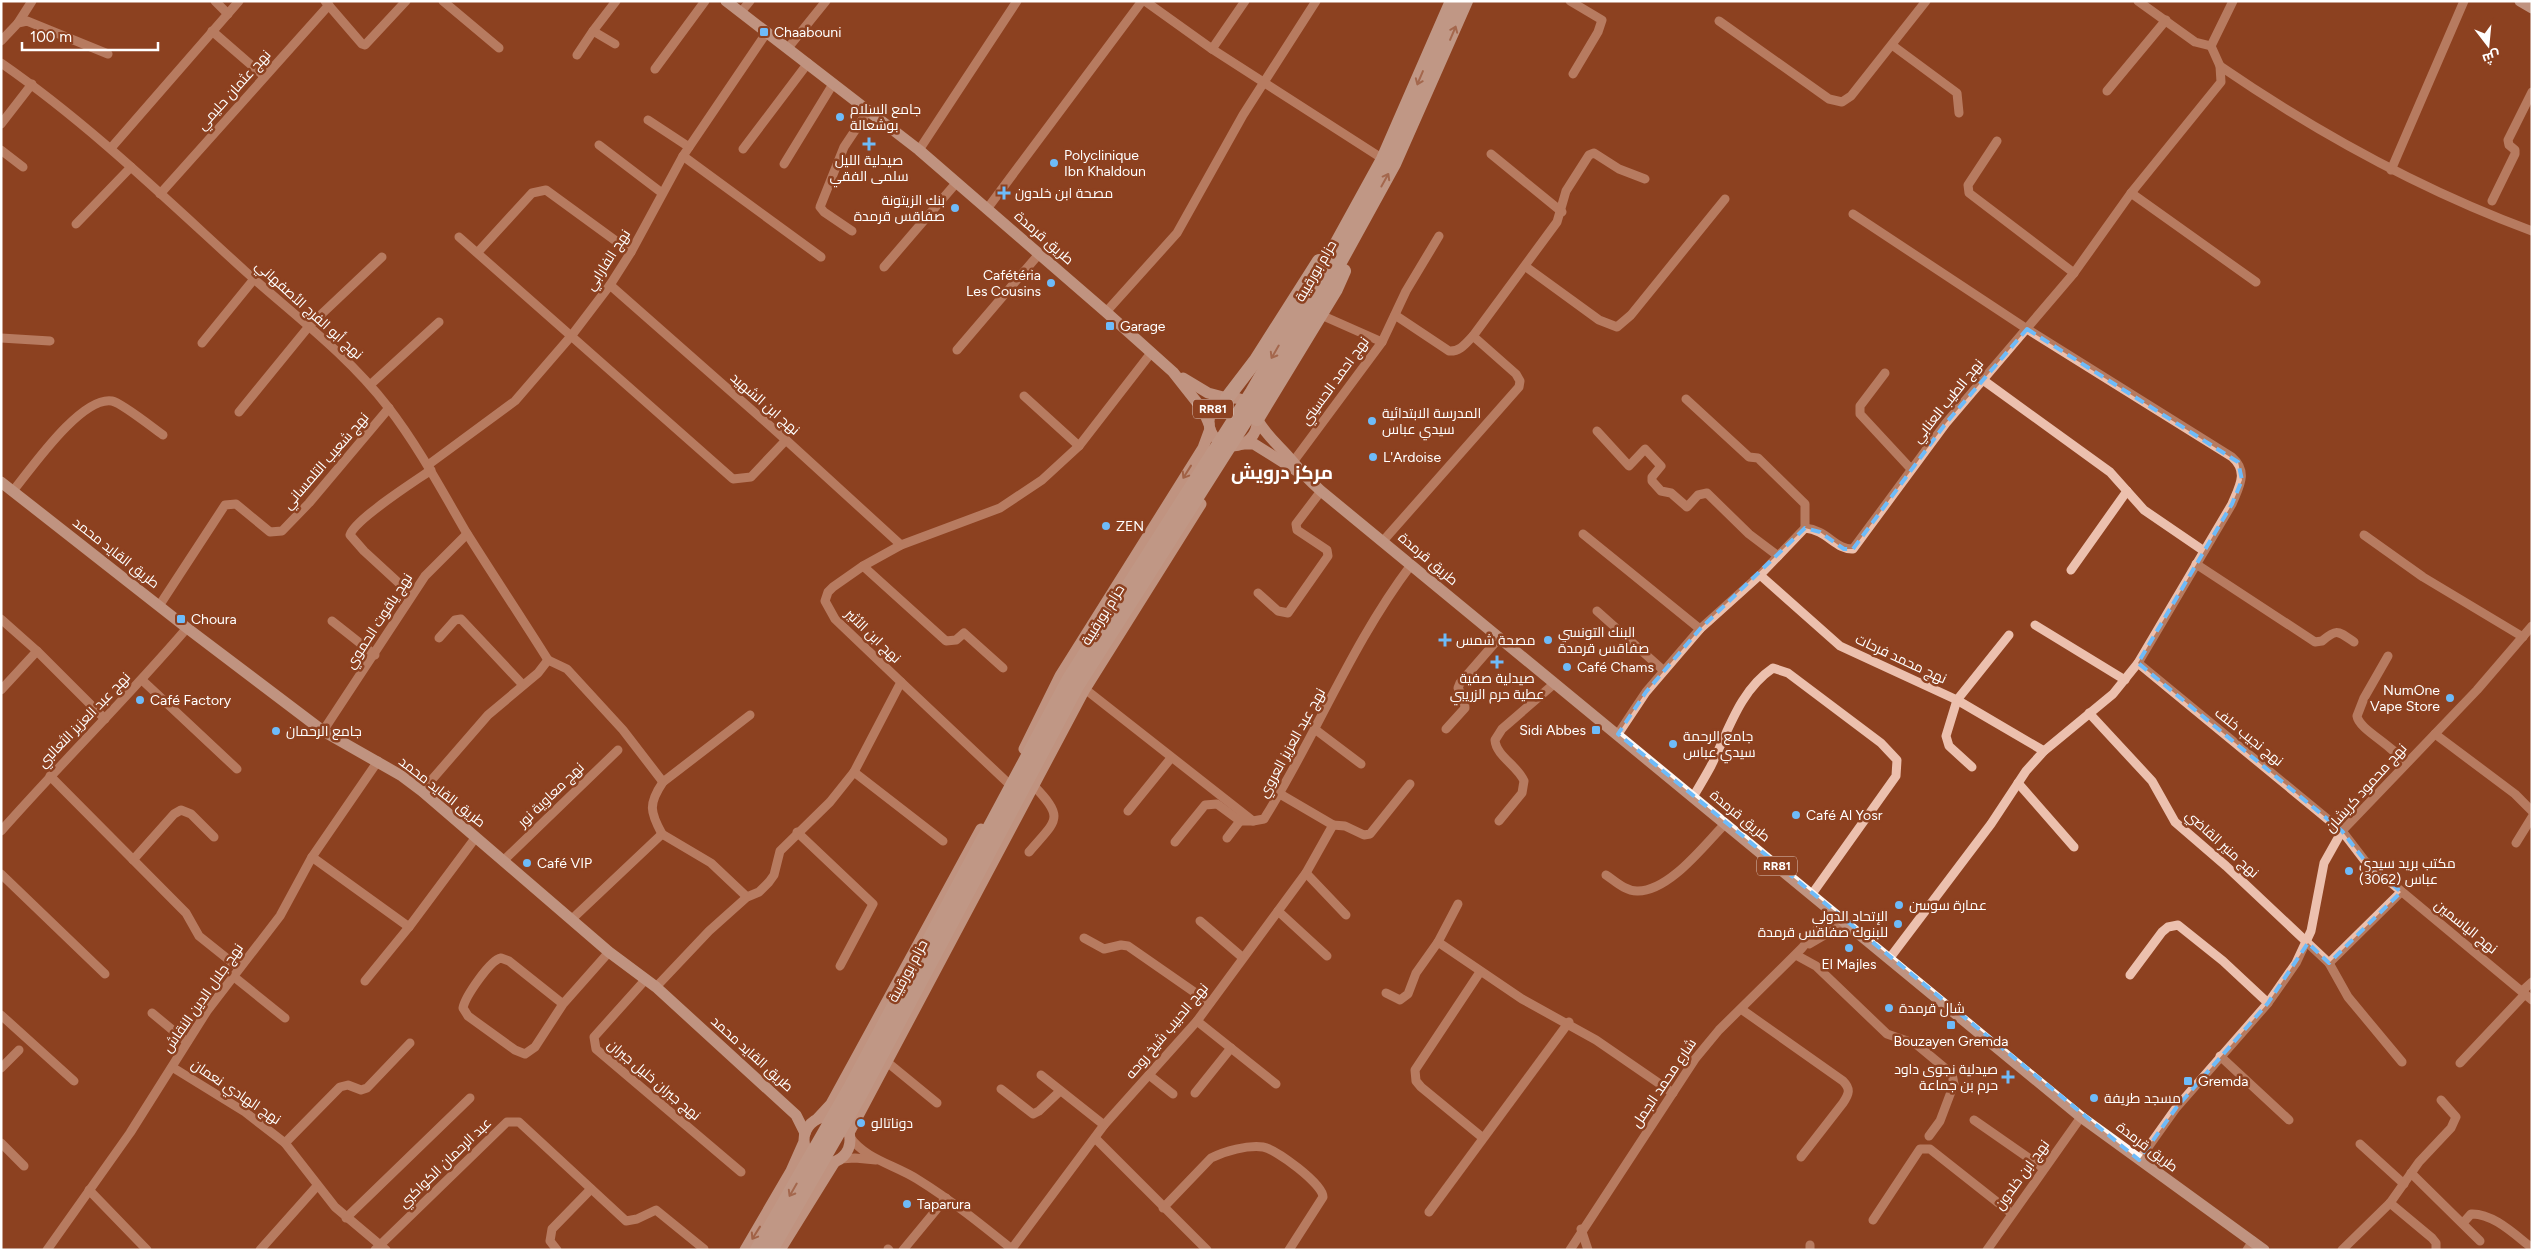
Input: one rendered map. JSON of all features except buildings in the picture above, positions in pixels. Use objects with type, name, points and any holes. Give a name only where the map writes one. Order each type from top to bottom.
[{"type":"highway","name":"حزام بورقيبة","points":[[1364,207],[1452,1]]},
{"type":"highway","name":"حزام بورقيبة","points":[[771,1250],[860,1095],[1077,686],[1260,398],[1364,207],[1394,164],[1466,1]]},
{"type":"highway","points":[[1257,420],[1336,289],[1364,207]]},
{"type":"highway","points":[[1227,398],[1256,360],[1308,276],[1364,207]]},
{"type":"highway","name":"حزام بورقيبة","points":[[757,1250],[850,1088],[1069,679],[1322,282]]},
{"type":"main road","name":"طريق قرمدة","points":[[726,1],[919,150],[1106,312],[1173,372],[1203,410],[1210,426]]},
{"type":"main road","points":[[2520,1],[2532,8]]},
{"type":"main road","name":"طريق قرمدة","points":[[1173,372],[1208,393],[1227,398]]},
{"type":"main road","name":"RR81","points":[[1240,444],[1230,445],[1218,440],[1210,426],[1212,411],[1216,405],[1227,398],[1244,400],[1255,412],[1257,420]]},
{"type":"main road","name":"طريق قرمدة","points":[[1257,420],[1272,442],[1320,490],[1812,894],[1831,912],[2081,1117],[2250,1246],[2264,1250]]},
{"type":"main road","points":[[1240,444],[1254,434],[1257,420]]},
{"type":"main road","name":"حزام بورقيبة","points":[[817,1119],[831,1104],[1008,782],[1060,676],[1202,448],[1210,426]]},
{"type":"main road","name":"طريق قرمدة","points":[[1240,444],[1254,444],[1288,467],[1296,466]]},
{"type":"main road","name":"حزام بورقيبة","points":[[849,1135],[1085,689],[1240,444]]},
{"type":"main road","name":"طريق القايد محمد","points":[[1,482],[187,628],[323,731],[378,761],[422,792],[504,860],[609,952],[656,987],[796,1115],[804,1138]]},
{"type":"main road","points":[[1097,617],[1120,635]]},
{"type":"main road","points":[[956,874],[979,887]]},
{"type":"main road","name":"طريق القايد محمد","points":[[796,1115],[817,1119]]},
{"type":"main road","points":[[745,1250],[791,1172],[804,1138],[817,1119],[833,1118],[840,1121],[849,1135],[849,1148],[837,1161],[780,1250]]},
{"type":"main road","points":[[804,1138],[811,1158],[826,1164],[837,1161]]},
{"type":"street","points":[[1,41],[18,23],[32,1]]},
{"type":"street","points":[[215,1],[228,14]]},
{"type":"street","points":[[111,148],[239,1]]},
{"type":"street","points":[[327,3],[362,44],[365,45],[405,1]]},
{"type":"street","points":[[443,1],[499,48]]},
{"type":"street","points":[[577,55],[616,1]]},
{"type":"street","points":[[655,69],[705,1]]},
{"type":"street","points":[[741,12],[750,1]]},
{"type":"street","points":[[788,48],[826,1]]},
{"type":"street","points":[[919,150],[1017,1]]},
{"type":"street","points":[[987,209],[1144,1],[1212,49],[1264,80],[1383,159]]},
{"type":"street","points":[[1212,49],[1245,1]]},
{"type":"street","points":[[1106,312],[1177,233],[1264,80],[1316,1]]},
{"type":"street","points":[[1570,1],[1602,20],[1598,32],[1573,74]]},
{"type":"street","points":[[1719,20],[1836,102],[1846,101],[1851,96],[1926,1]]},
{"type":"street","points":[[2138,1],[2196,42],[2211,46]]},
{"type":"street","points":[[2211,46],[2234,1]]},
{"type":"street","points":[[2391,170],[2464,1]]},
{"type":"street","name":"نهج عثمان حليمي","points":[[160,194],[327,3]]},
{"type":"street","points":[[2107,91],[2166,20]]},
{"type":"street","points":[[18,23],[32,22],[108,54]]},
{"type":"street","points":[[212,31],[264,76]]},
{"type":"street","points":[[593,31],[615,44]]},
{"type":"street","name":"نهج الفارابي","points":[[401,585],[364,551],[350,535],[352,529],[515,401],[572,335],[610,285],[631,252],[689,147],[767,32]]},
{"type":"street","points":[[1892,45],[1957,93],[1959,113]]},
{"type":"street","points":[[2211,46],[2220,66],[2328,137],[2391,170],[2490,216],[2532,231]]},
{"type":"street","name":"نهج أبو الفرج الأصفهاني","points":[[1,63],[32,84],[111,148],[254,279],[310,325],[370,385],[389,408],[430,468],[468,534],[548,660]]},
{"type":"street","points":[[743,149],[808,63]]},
{"type":"street","name":"نهج الطيب العنابي","points":[[1805,528],[1820,532],[1844,549],[1853,549],[1911,469],[1983,380],[2074,273],[2131,192],[2221,82],[2220,66]]},
{"type":"street","points":[[1,124],[32,84]]},
{"type":"street","points":[[784,164],[833,84]]},
{"type":"street","points":[[2492,201],[2515,154],[2515,150],[2509,145],[2508,140],[2532,92]]},
{"type":"street","points":[[852,231],[824,212],[820,207],[844,147],[868,111]]},
{"type":"street","points":[[648,120],[689,147]]},
{"type":"street","points":[[1997,141],[1968,185],[1969,193],[2074,273]]},
{"type":"street","points":[[599,145],[662,193]]},
{"type":"street","points":[[1,150],[23,167]]},
{"type":"street","points":[[1395,315],[1449,350],[1455,351],[1461,348],[1473,336],[1558,222],[1566,191],[1589,154],[1594,153],[1620,169],[1645,179]]},
{"type":"street","points":[[1491,154],[1562,212]]},
{"type":"street","points":[[684,156],[821,257]]},
{"type":"street","points":[[76,224],[131,167]]},
{"type":"street","points":[[884,267],[957,182]]},
{"type":"street","points":[[478,252],[532,193],[546,190],[631,252]]},
{"type":"street","points":[[2131,192],[2217,252],[2256,282]]},
{"type":"street","points":[[1526,267],[1599,320],[1617,327],[1648,296],[1725,199]]},
{"type":"street","points":[[1853,214],[2027,329],[2238,462],[2242,480],[2232,504],[2138,663],[2113,694],[2044,751],[2018,783],[1991,824],[1889,959]]},
{"type":"street","name":"نهج احمد الحسيني","points":[[1296,466],[1382,342],[1406,291],[1439,236]]},
{"type":"street","points":[[459,237],[733,479],[751,477],[786,440]]},
{"type":"street","points":[[957,350],[1039,254]]},
{"type":"street","points":[[239,412],[310,325],[382,257]]},
{"type":"street","points":[[202,343],[254,279]]},
{"type":"street","name":"نهج ابن الشهيد","points":[[610,285],[786,440],[901,545]]},
{"type":"street","points":[[1321,315],[1382,342]]},
{"type":"street","points":[[370,385],[439,322]]},
{"type":"street","points":[[1383,541],[1519,387],[1520,381],[1516,374],[1473,336]]},
{"type":"street","points":[[1,338],[50,341]]},
{"type":"street","name":"نهج ابن الأثير","points":[[656,987],[709,931],[747,897],[759,892],[769,882],[774,875],[780,851],[830,802],[854,772],[901,682],[835,619],[825,601],[828,592],[832,587],[863,566],[901,545],[1000,508],[1042,480],[1079,446],[1152,353]]},
{"type":"street","points":[[1885,373],[1860,406],[1860,414],[1911,469]]},
{"type":"street","points":[[1983,380],[2110,472],[2144,510],[2204,551]]},
{"type":"street","points":[[1024,396],[1079,446]]},
{"type":"street","points":[[1618,734],[1663,670],[1700,629],[1760,575],[1805,528],[1805,504],[1799,496],[1758,458],[1749,457],[1686,399]]},
{"type":"street","points":[[13,491],[74,419],[96,405],[112,401],[163,435]]},
{"type":"street","name":"نهج شعيب التلمساني","points":[[159,606],[225,505],[236,504],[270,532],[282,530],[309,503],[389,408]]},
{"type":"street","points":[[1597,431],[1629,466],[1645,449],[1661,466],[1652,477],[1652,482],[1661,491],[1671,493],[1687,507],[1698,495],[1707,494],[1778,556]]},
{"type":"street","points":[[1258,593],[1278,611],[1288,613],[1328,556],[1327,550],[1297,530],[1296,524],[1320,490]]},
{"type":"street","points":[[2071,570],[2127,491]]},
{"type":"street","name":"نهج ياقوت الحموي","points":[[323,731],[375,655],[425,576],[468,534]]},
{"type":"street","points":[[1582,534],[1700,629]]},
{"type":"street","points":[[2364,535],[2423,576],[2523,637]]},
{"type":"street","points":[[2196,564],[2315,642],[2322,642],[2332,632],[2336,632],[2354,642]]},
{"type":"street","name":"نهج عبد العزيز العروي","points":[[1253,820],[1264,819],[1280,794],[1371,625],[1411,565]]},
{"type":"street","points":[[863,566],[946,641],[956,640],[964,633],[1003,668]]},
{"type":"street","name":"نهج محمد فرحات","points":[[1760,575],[1840,646],[1957,700],[2044,751]]},
{"type":"street","points":[[1597,611],[1663,670]]},
{"type":"street","points":[[1,619],[37,651],[105,719]]},
{"type":"street","points":[[439,638],[455,620],[461,619],[524,685]]},
{"type":"street","points":[[332,621],[375,655]]},
{"type":"street","points":[[2035,625],[2125,680]]},
{"type":"street","name":"نهج محمود كريشان","points":[[2139,1160],[2155,1134],[2220,1056],[2268,1003],[2288,975],[2308,942],[2324,863],[2342,831],[2435,734],[2532,626]]},
{"type":"street","name":"نهج عبد العزيز الثعالبي","points":[[1,831],[50,776],[142,680],[187,628]]},
{"type":"street","points":[[1972,766],[1947,743],[1946,736],[1957,700],[2008,635]]},
{"type":"street","points":[[1446,729],[1465,708],[1464,699],[1459,692],[1460,683],[1500,637]]},
{"type":"street","points":[[1,690],[37,651]]},
{"type":"street","points":[[2388,656],[2359,709],[2357,720],[2397,751],[2405,764]]},
{"type":"street","points":[[422,792],[488,715],[524,685],[548,660],[567,669],[623,730],[663,782]]},
{"type":"street","name":"نهج نجيب خلف","points":[[2138,663],[2342,831]]},
{"type":"street","points":[[1693,797],[1711,766],[1733,716],[1745,696],[1773,668],[1788,673],[1888,749],[1896,760],[1898,767],[1889,787],[1812,894]]},
{"type":"street","points":[[142,680],[237,769]]},
{"type":"street","points":[[901,682],[1008,782]]},
{"type":"street","points":[[1500,821],[1522,793],[1524,781],[1515,767],[1496,748],[1495,740],[1502,729],[1554,683]]},
{"type":"street","points":[[1085,689],[1171,758],[1253,820]]},
{"type":"street","name":"نهج منير القاضي","points":[[2089,713],[2152,781],[2175,822],[2329,963],[2348,997],[2402,1062]]},
{"type":"street","points":[[747,897],[711,863],[662,834],[654,820],[652,806],[653,797],[663,782],[750,715]]},
{"type":"street","points":[[1316,730],[1361,764]]},
{"type":"street","points":[[2435,734],[2525,802],[2532,811]]},
{"type":"street","name":"نهج معاوية نور","points":[[504,860],[618,750]]},
{"type":"street","points":[[1128,810],[1171,758]]},
{"type":"street","name":"نهج جلال الدين النقاش","points":[[51,1248],[89,1190],[130,1133],[187,1042],[233,976],[280,916],[312,857],[378,761]]},
{"type":"street","points":[[854,772],[943,841]]},
{"type":"street","points":[[50,776],[186,913],[199,936],[239,968]]},
{"type":"street","points":[[2018,783],[2074,847]]},
{"type":"street","points":[[1280,794],[1333,825],[1345,826],[1364,835],[1370,834],[1410,784]]},
{"type":"street","points":[[1029,852],[1053,822],[1055,812],[1052,804],[1034,786]]},
{"type":"street","points":[[1175,842],[1204,805],[1217,804],[1240,821],[1253,820]]},
{"type":"street","points":[[133,860],[174,814],[181,810],[191,814],[214,837]]},
{"type":"street","points":[[2516,843],[2532,817]]},
{"type":"street","points":[[1227,838],[1240,821]]},
{"type":"street","points":[[1606,875],[1627,889],[1638,891],[1654,888],[1668,881],[1725,824]]},
{"type":"street","name":"نهج الحبيب شيخ روحه","points":[[1012,1249],[1104,1125],[1210,1004],[1242,957],[1306,873],[1333,825]]},
{"type":"street","name":"نهج الياسمين","points":[[2342,831],[2365,861],[2526,995]]},
{"type":"street","points":[[798,832],[873,904],[840,966]]},
{"type":"street","points":[[572,920],[662,834]]},
{"type":"street","points":[[364,981],[409,927],[476,837]]},
{"type":"street","points":[[312,857],[409,927]]},
{"type":"street","points":[[1306,873],[1346,915]]},
{"type":"street","points":[[1,874],[105,974]]},
{"type":"street","points":[[2329,963],[2402,892]]},
{"type":"street","points":[[1386,993],[1400,1000],[1406,997],[1416,973],[1438,942],[1458,904]]},
{"type":"street","points":[[1278,911],[1327,956]]},
{"type":"street","name":"شارع محمد الجمل","points":[[1571,1248],[1581,1230],[1704,1047],[1799,952],[1831,912]]},
{"type":"street","points":[[1200,921],[1242,957]]},
{"type":"street","name":"شارع محمد الجمل","points":[[1799,952],[1845,923]]},
{"type":"street","points":[[2130,976],[2162,932],[2173,924],[2178,925],[2216,954],[2268,1003]]},
{"type":"street","points":[[1084,938],[1104,948],[1121,944],[1128,946],[1210,1004]]},
{"type":"street","points":[[1438,942],[1480,972],[1522,998],[1569,1022],[1673,1093]]},
{"type":"street","points":[[563,1004],[509,961],[501,958],[492,962],[466,1000],[463,1008],[468,1016],[525,1054],[535,1047],[563,1004],[609,952]]},
{"type":"street","points":[[1799,952],[1887,1034],[1916,1044],[1952,1074],[1954,1084],[1940,1121],[1929,1136]]},
{"type":"street","points":[[1480,972],[1415,1070],[1416,1081],[1421,1088],[1483,1138]]},
{"type":"street","points":[[233,976],[285,1018]]},
{"type":"street","name":"نهج جبران خليل جبران","points":[[646,979],[594,1037],[596,1050],[740,1172]]},
{"type":"street","points":[[2460,1063],[2526,995],[2532,982]]},
{"type":"street","points":[[1740,1009],[1843,1081],[1848,1088],[1848,1094],[1843,1103],[1801,1157]]},
{"type":"street","points":[[152,1013],[187,1042]]},
{"type":"street","points":[[1,1015],[74,1081]]},
{"type":"street","points":[[1197,1021],[1276,1084]]},
{"type":"street","points":[[1429,1212],[1569,1022]]},
{"type":"street","points":[[285,1143],[340,1087],[348,1084],[364,1090],[410,1042]]},
{"type":"street","points":[[1195,1093],[1231,1048]]},
{"type":"street","points":[[1,1068],[19,1050]]},
{"type":"street","points":[[2220,1056],[2289,1120]]},
{"type":"street","points":[[887,1062],[937,1103]]},
{"type":"street","name":"نهج الهادي نعمان","points":[[172,1067],[245,1112],[285,1143],[317,1186],[346,1218],[381,1248]]},
{"type":"street","points":[[1149,1075],[1173,1094]]},
{"type":"street","points":[[1041,1076],[1059,1092],[1104,1125]]},
{"type":"street","points":[[1001,1089],[1033,1114],[1039,1112],[1059,1092]]},
{"type":"street","points":[[346,1218],[470,1098]]},
{"type":"street","points":[[2342,1250],[2390,1203],[2411,1173],[2455,1122],[2456,1117],[2441,1100]]},
{"type":"street","name":"نهج ابن خلدون","points":[[1990,1249],[2011,1213],[2081,1117]]},
{"type":"street","points":[[1974,1120],[2043,1168]]},
{"type":"street","name":"عبد الرحمان الكواكبي","points":[[381,1248],[507,1122],[519,1122],[626,1221],[636,1219],[656,1210],[704,1249]]},
{"type":"street","points":[[849,1135],[858,1147],[879,1160],[905,1172],[946,1198],[1012,1249]]},
{"type":"street","points":[[1095,1138],[1207,1250]]},
{"type":"street","points":[[1,1143],[24,1166]]},
{"type":"street","points":[[2360,1144],[2404,1184]]},
{"type":"street","points":[[1163,1208],[1211,1158],[1260,1146],[1274,1151],[1317,1184],[1323,1192],[1323,1197],[1289,1250]]},
{"type":"street","points":[[1873,1220],[1920,1149],[1930,1149],[2011,1213]]},
{"type":"street","points":[[837,1161],[855,1158],[879,1160]]},
{"type":"street","points":[[2411,1173],[2480,1241]]},
{"type":"street","points":[[260,1250],[317,1186]]},
{"type":"street","points":[[557,1250],[550,1241],[552,1229],[591,1189]]},
{"type":"street","points":[[89,1190],[147,1250]]},
{"type":"street","points":[[903,1250],[946,1198]]},
{"type":"street","points":[[2390,1203],[2432,1238],[2436,1243],[2436,1250]]},
{"type":"street","points":[[2463,1223],[2471,1214],[2479,1215],[2504,1227],[2532,1248]]},
{"type":"street","points":[[1581,1230],[1588,1250]]},
{"type":"street","points":[[1571,1248],[1583,1250]]},
{"type":"highlighted area","points":[[2027,329],[2238,462],[2242,480],[2232,504],[2138,663],[2342,831],[2365,861],[2401,892],[2329,963],[2308,943],[2268,1003],[2176,1108],[2139,1160],[1618,734],[1646,692],[1700,629],[1805,528],[1820,532],[1844,549],[1853,549],[1946,423]]},
{"type":"place","name":"Chaabouni","points":[[764,32]]},
{"type":"place","name":"جامع السلام بوشعالة","points":[[840,117]]},
{"type":"place","name":"صيدلية الليل سلمى الفقي","points":[[869,144]]},
{"type":"place","name":"Polyclinique Ibn Khaldoun","points":[[1054,163]]},
{"type":"place","name":"مصحة ابن خلدون","points":[[1004,193]]},
{"type":"place","name":"بنك الزيتونة صفاقس قرمدة","points":[[955,208]]},
{"type":"place","name":"Cafétéria Les Cousins","points":[[1051,283]]},
{"type":"place","name":"Garage","points":[[1110,326]]},
{"type":"place","name":"المدرسة الابتدائية سيدي عباس","points":[[1372,421]]},
{"type":"place","name":"L'Ardoise","points":[[1373,457]]},
{"type":"place","name":"ZEN","points":[[1106,526]]},
{"type":"place","name":"Choura","points":[[181,619]]},
{"type":"place","name":"مصحة شمس","points":[[1445,640]]},
{"type":"place","name":"البنك التونسي صفاقس قرمدة","points":[[1548,640]]},
{"type":"place","name":"صيدلية صفية عطية حرم الزريبي","points":[[1497,662]]},
{"type":"place","name":"Café Chams","points":[[1567,667]]},
{"type":"place","name":"NumOne Vape Store","points":[[2450,698]]},
{"type":"place","name":"Café Factory","points":[[140,700]]},
{"type":"place","name":"Sidi Abbes","points":[[1596,730]]},
{"type":"place","name":"جامع الرحمان","points":[[276,731]]},
{"type":"place","name":"جامع الرحمة سيدي عباس","points":[[1673,744]]},
{"type":"place","name":"Café Al Yosr","points":[[1796,815]]},
{"type":"place","name":"Café VIP","points":[[527,863]]},
{"type":"place","name":"مكتب بريد سيدي عباس (3062)","points":[[2349,871]]},
{"type":"place","name":"عمارة سوسن","points":[[1899,905]]},
{"type":"place","name":"الإتحاد الدولي للبنوك صفاقس قرمدة","points":[[1898,924]]},
{"type":"place","name":"El Majles","points":[[1849,948]]},
{"type":"place","name":"شال قرمدة","points":[[1889,1008]]},
{"type":"place","name":"Bouzayen Gremda","points":[[1951,1025]]},
{"type":"place","name":"صيدلية نجوى داود حرم بن جماعة","points":[[2008,1077]]},
{"type":"place","name":"Gremda","points":[[2188,1081]]},
{"type":"place","name":"مسجد طريفة","points":[[2094,1098]]},
{"type":"place","name":"دوناتالو","points":[[861,1123]]},
{"type":"place","name":"Taparura","points":[[907,1204]]},
{"type":"district","name":"مركز درويش","points":[[1282,472]]}]
